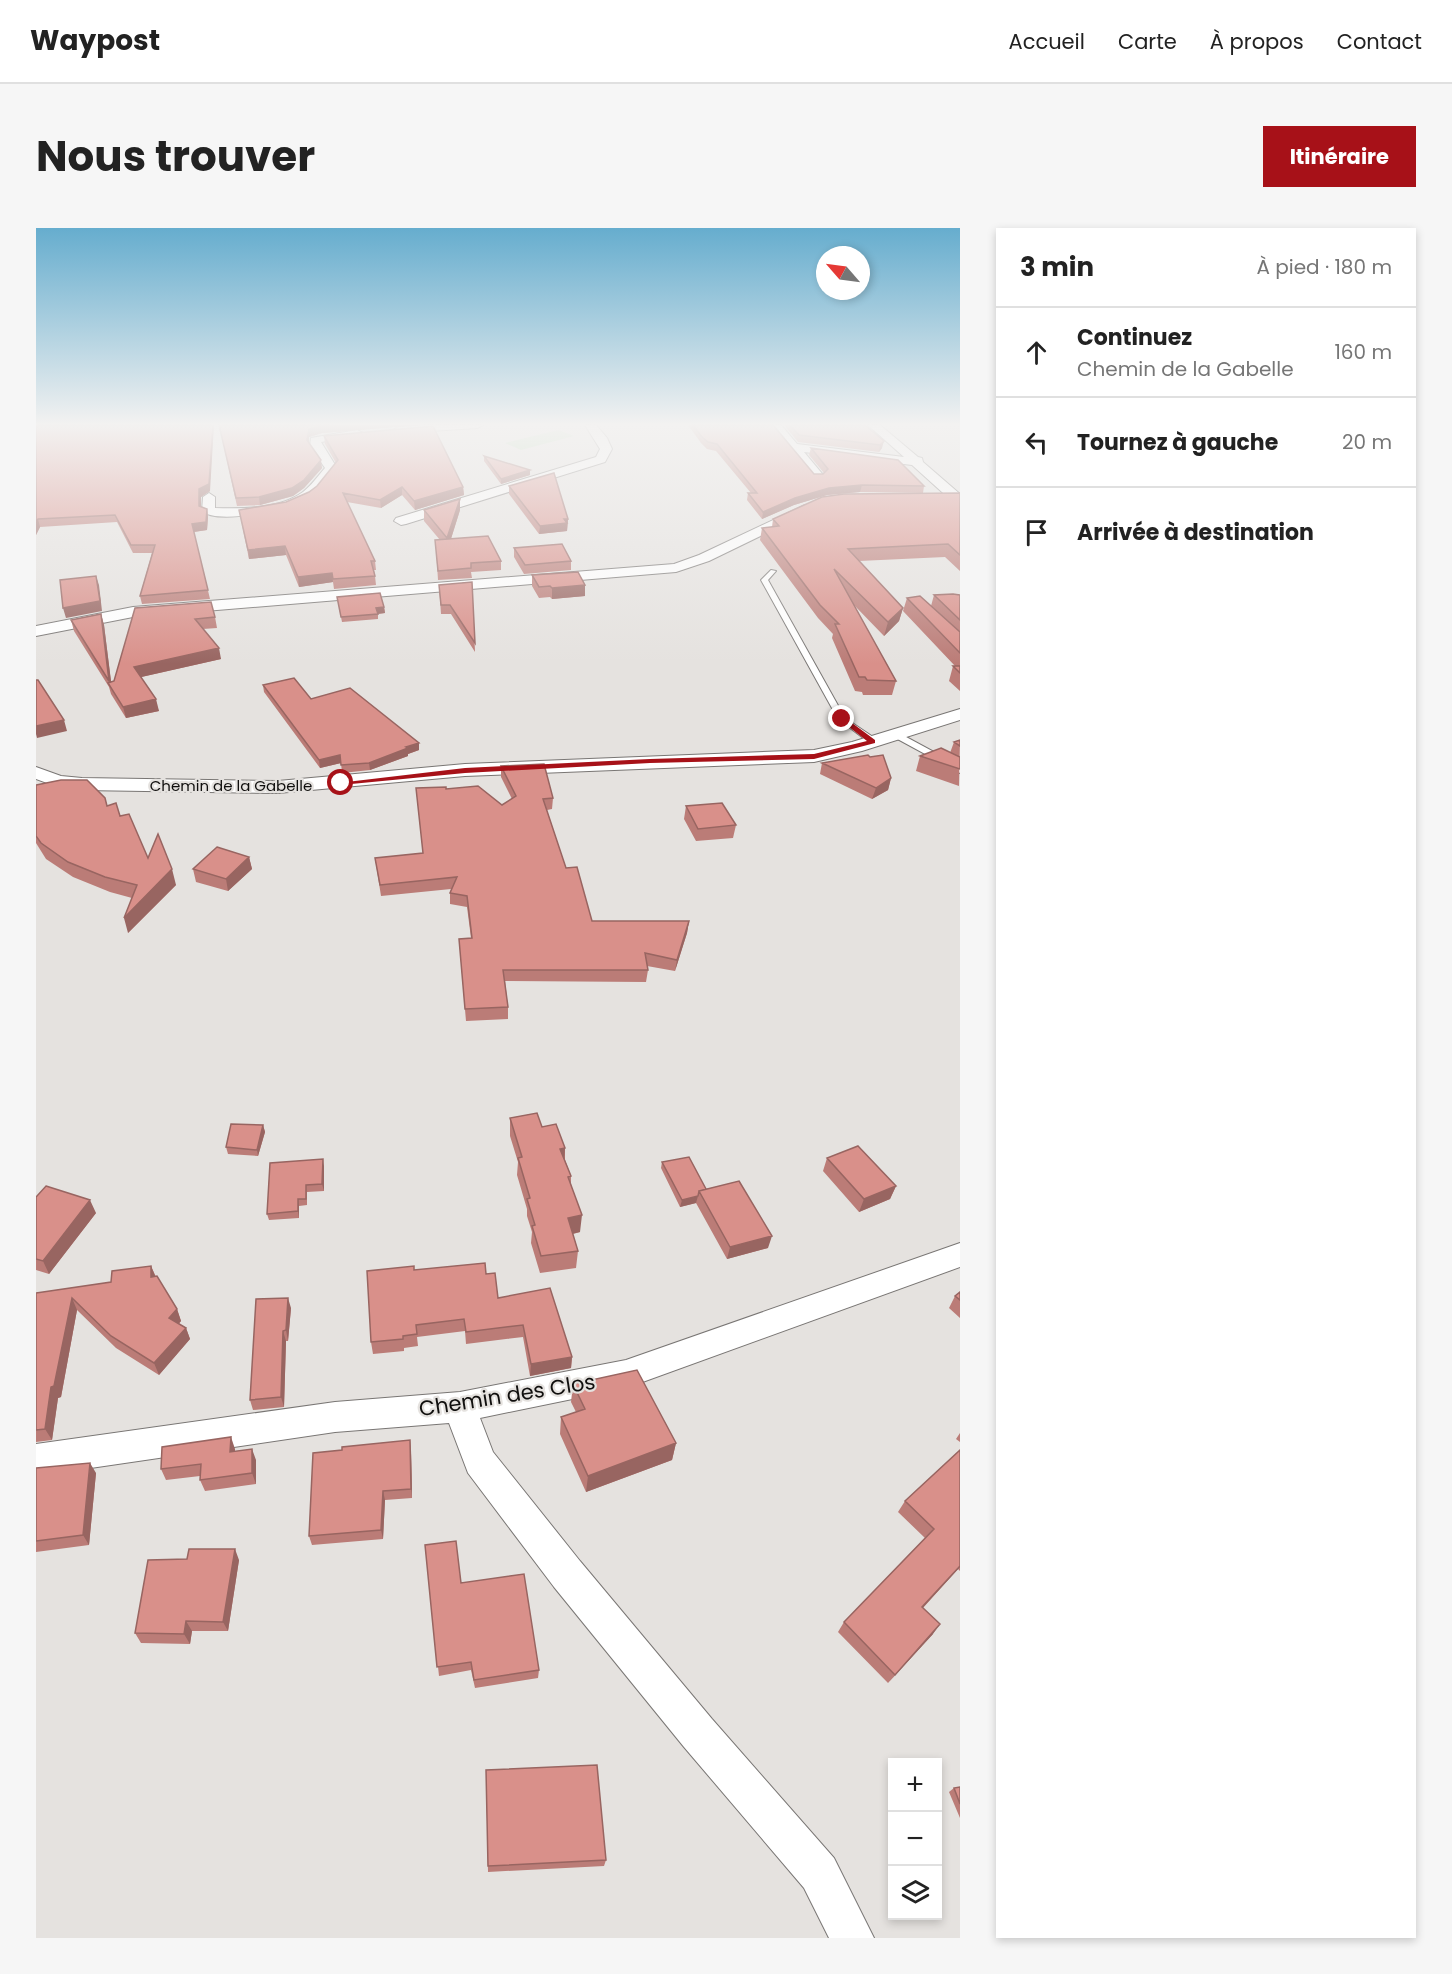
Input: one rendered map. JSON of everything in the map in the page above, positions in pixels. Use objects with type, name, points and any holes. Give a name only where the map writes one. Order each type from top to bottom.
[{"type":"street","points":[[208,505],[208,511],[223,513],[277,505]]},
{"type":"street","points":[[401,521],[457,505]]},
{"type":"street","points":[[36,631],[133,612],[676,568],[704,558],[766,525],[814,505]]},
{"type":"street","name":"Chemin de la Gabelle","points":[[36,773],[58,781],[82,784],[278,787],[465,770],[814,756],[873,741],[960,714]]},
{"type":"street","name":"Chemin des Clos","points":[[36,1460],[335,1417],[460,1407],[626,1374],[960,1255]]},
{"type":"street","points":[[460,1407],[480,1462],[567,1574],[698,1733],[819,1873],[852,1938]]},
{"type":"lane","points":[[773,571],[764,580],[842,719],[873,741]]},
{"type":"lane","points":[[895,734],[960,770]]},
{"type":"building","points":[[36,505],[199,505],[207,509],[206,522],[192,524],[208,590],[140,596],[155,545],[131,545],[115,515],[38,519],[36,522]]},
{"type":"building","points":[[270,505],[349,505],[375,561],[371,561],[375,576],[333,579],[332,573],[298,577],[285,546],[248,550],[239,510]]},
{"type":"building","points":[[441,505],[458,505],[447,538],[424,510]]},
{"type":"building","points":[[524,505],[564,505],[568,519],[564,519],[567,523],[540,526]]},
{"type":"building","points":[[757,505],[779,505],[763,512]]},
{"type":"building","points":[[805,505],[960,505],[960,555],[948,544],[848,549],[903,608],[888,622],[834,569],[896,681],[867,680],[865,677],[859,677],[835,624],[839,624],[820,605],[762,528],[779,526],[773,519]]},
{"type":"building","points":[[488,536],[501,561],[471,563],[471,568],[438,571],[435,540]]},
{"type":"building","points":[[562,544],[571,561],[525,565],[514,548]]},
{"type":"building","points":[[578,572],[585,585],[539,587],[532,575]]},
{"type":"building","points":[[96,576],[100,601],[63,608],[60,580]]},
{"type":"building","points":[[472,582],[475,643],[450,605],[441,605],[439,585]]},
{"type":"building","points":[[380,593],[384,607],[376,608],[378,614],[341,617],[337,597]]},
{"type":"building","points":[[934,595],[960,595],[960,620]]},
{"type":"building","points":[[920,596],[960,632],[960,653],[907,598]]},
{"type":"building","points":[[211,602],[215,617],[195,619],[219,648],[134,667],[156,699],[123,707],[108,683],[114,681],[135,608]]},
{"type":"building","points":[[101,614],[109,681],[71,620]]},
{"type":"building","points":[[953,666],[960,666],[960,673]]},
{"type":"building","points":[[294,678],[311,699],[350,688],[419,743],[369,763],[341,765],[340,755],[319,760],[263,685]]},
{"type":"building","points":[[36,680],[38,680],[64,720],[36,726]]},
{"type":"building","points":[[941,748],[960,757],[960,769],[920,756]]},
{"type":"building","points":[[868,755],[870,757],[883,755],[891,778],[876,788],[822,763]]},
{"type":"building","points":[[544,764],[553,798],[543,799],[566,868],[577,867],[592,921],[689,921],[677,960],[645,953],[648,970],[503,970],[508,1007],[465,1009],[459,939],[472,938],[467,896],[450,893],[457,877],[380,885],[375,858],[423,853],[416,788],[446,787],[446,789],[478,786],[502,805],[516,796],[501,766]]},
{"type":"building","points":[[61,780],[87,780],[105,798],[107,806],[116,803],[120,816],[129,814],[148,858],[158,834],[172,869],[124,918],[137,885],[105,877],[68,862],[41,843],[36,836],[36,785]]},
{"type":"building","points":[[722,803],[736,825],[698,829],[686,806]]},
{"type":"building","points":[[217,847],[249,857],[226,879],[193,869]]},
{"type":"building","points":[[537,1113],[542,1127],[556,1124],[565,1148],[560,1149],[571,1176],[568,1177],[582,1215],[568,1218],[578,1251],[541,1256],[532,1226],[535,1225],[527,1199],[530,1198],[518,1158],[522,1157],[510,1118]]},
{"type":"building","points":[[231,1124],[263,1125],[257,1150],[226,1147]]},
{"type":"building","points":[[858,1146],[896,1186],[864,1199],[827,1158]]},
{"type":"building","points":[[689,1157],[706,1189],[699,1191],[698,1196],[682,1200],[662,1162]]},
{"type":"building","points":[[323,1159],[322,1184],[306,1185],[306,1199],[298,1199],[298,1211],[267,1214],[270,1163]]},
{"type":"building","points":[[739,1181],[772,1236],[730,1247],[699,1191]]},
{"type":"building","points":[[46,1186],[90,1200],[43,1261],[36,1259],[36,1197]]},
{"type":"building","points":[[485,1263],[486,1274],[495,1273],[498,1298],[550,1288],[572,1357],[531,1364],[523,1325],[466,1332],[464,1319],[416,1325],[417,1334],[403,1336],[403,1339],[371,1342],[367,1271],[414,1266],[414,1270]]},
{"type":"building","points":[[151,1266],[151,1277],[157,1276],[177,1309],[169,1318],[186,1328],[154,1363],[111,1336],[72,1298],[54,1386],[51,1387],[45,1429],[36,1430],[36,1293],[111,1282],[112,1271]]},
{"type":"building","points":[[288,1298],[286,1330],[283,1331],[281,1397],[250,1400],[256,1299]]},
{"type":"building","points":[[637,1370],[676,1443],[588,1476],[561,1417],[585,1409],[573,1384]]},
{"type":"building","points":[[231,1437],[230,1452],[252,1449],[252,1473],[200,1480],[201,1464],[161,1469],[162,1447]]},
{"type":"building","points":[[410,1440],[411,1489],[383,1491],[381,1530],[309,1536],[313,1453],[342,1450],[342,1447]]},
{"type":"building","points":[[960,1450],[960,1566],[922,1607],[940,1624],[895,1675],[844,1622],[934,1529],[905,1501]]},
{"type":"building","points":[[90,1463],[83,1535],[36,1541],[36,1468]]},
{"type":"building","points":[[456,1541],[461,1583],[524,1574],[539,1670],[474,1680],[471,1662],[437,1667],[425,1545]]},
{"type":"building","points":[[189,1549],[235,1549],[223,1622],[186,1621],[184,1634],[135,1633],[148,1560],[187,1559]]},
{"type":"building","points":[[597,1765],[606,1860],[488,1866],[486,1770]]},
{"type":"building","points":[[960,1787],[960,1804],[954,1788]]},
{"type":"route","points":[[341,783],[465,770],[814,756],[873,741],[842,719]]}]
